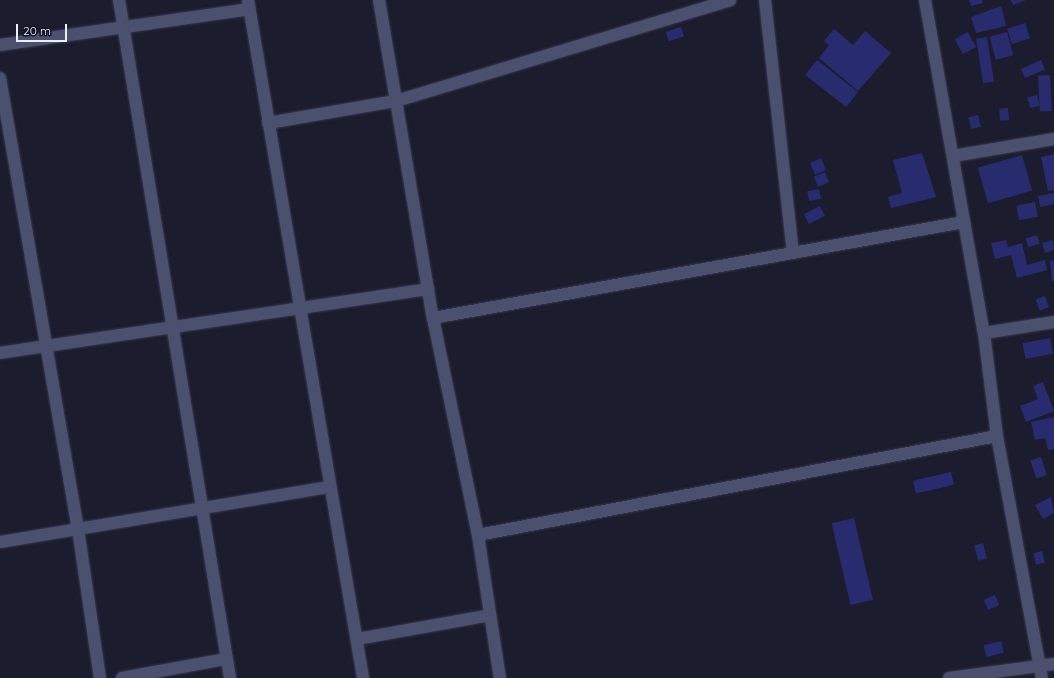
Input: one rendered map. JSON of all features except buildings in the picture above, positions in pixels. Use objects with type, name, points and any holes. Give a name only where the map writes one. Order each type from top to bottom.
[{"type":"street","points":[[119,0],[230,678]]},
{"type":"street","points":[[379,0],[433,318],[478,535],[500,678]]},
{"type":"street","points":[[268,123],[396,101],[730,0]]},
{"type":"street","points":[[765,0],[793,252]]},
{"type":"street","points":[[925,0],[984,333],[997,436],[1041,672]]},
{"type":"street","points":[[0,45],[123,27],[249,4],[329,487],[363,678]]},
{"type":"street","points":[[0,78],[45,346],[78,529],[100,678]]},
{"type":"street","points":[[953,156],[1054,139]]},
{"type":"street","points":[[433,318],[964,222]]},
{"type":"street","points":[[0,353],[173,325],[428,289]]},
{"type":"street","points":[[984,333],[1054,322]]},
{"type":"street","points":[[478,535],[997,436]]},
{"type":"street","points":[[0,542],[329,487]]},
{"type":"street","points":[[357,639],[490,615]]},
{"type":"street","points":[[122,678],[226,659]]},
{"type":"street","points":[[949,678],[1041,672],[1054,664]]}]
